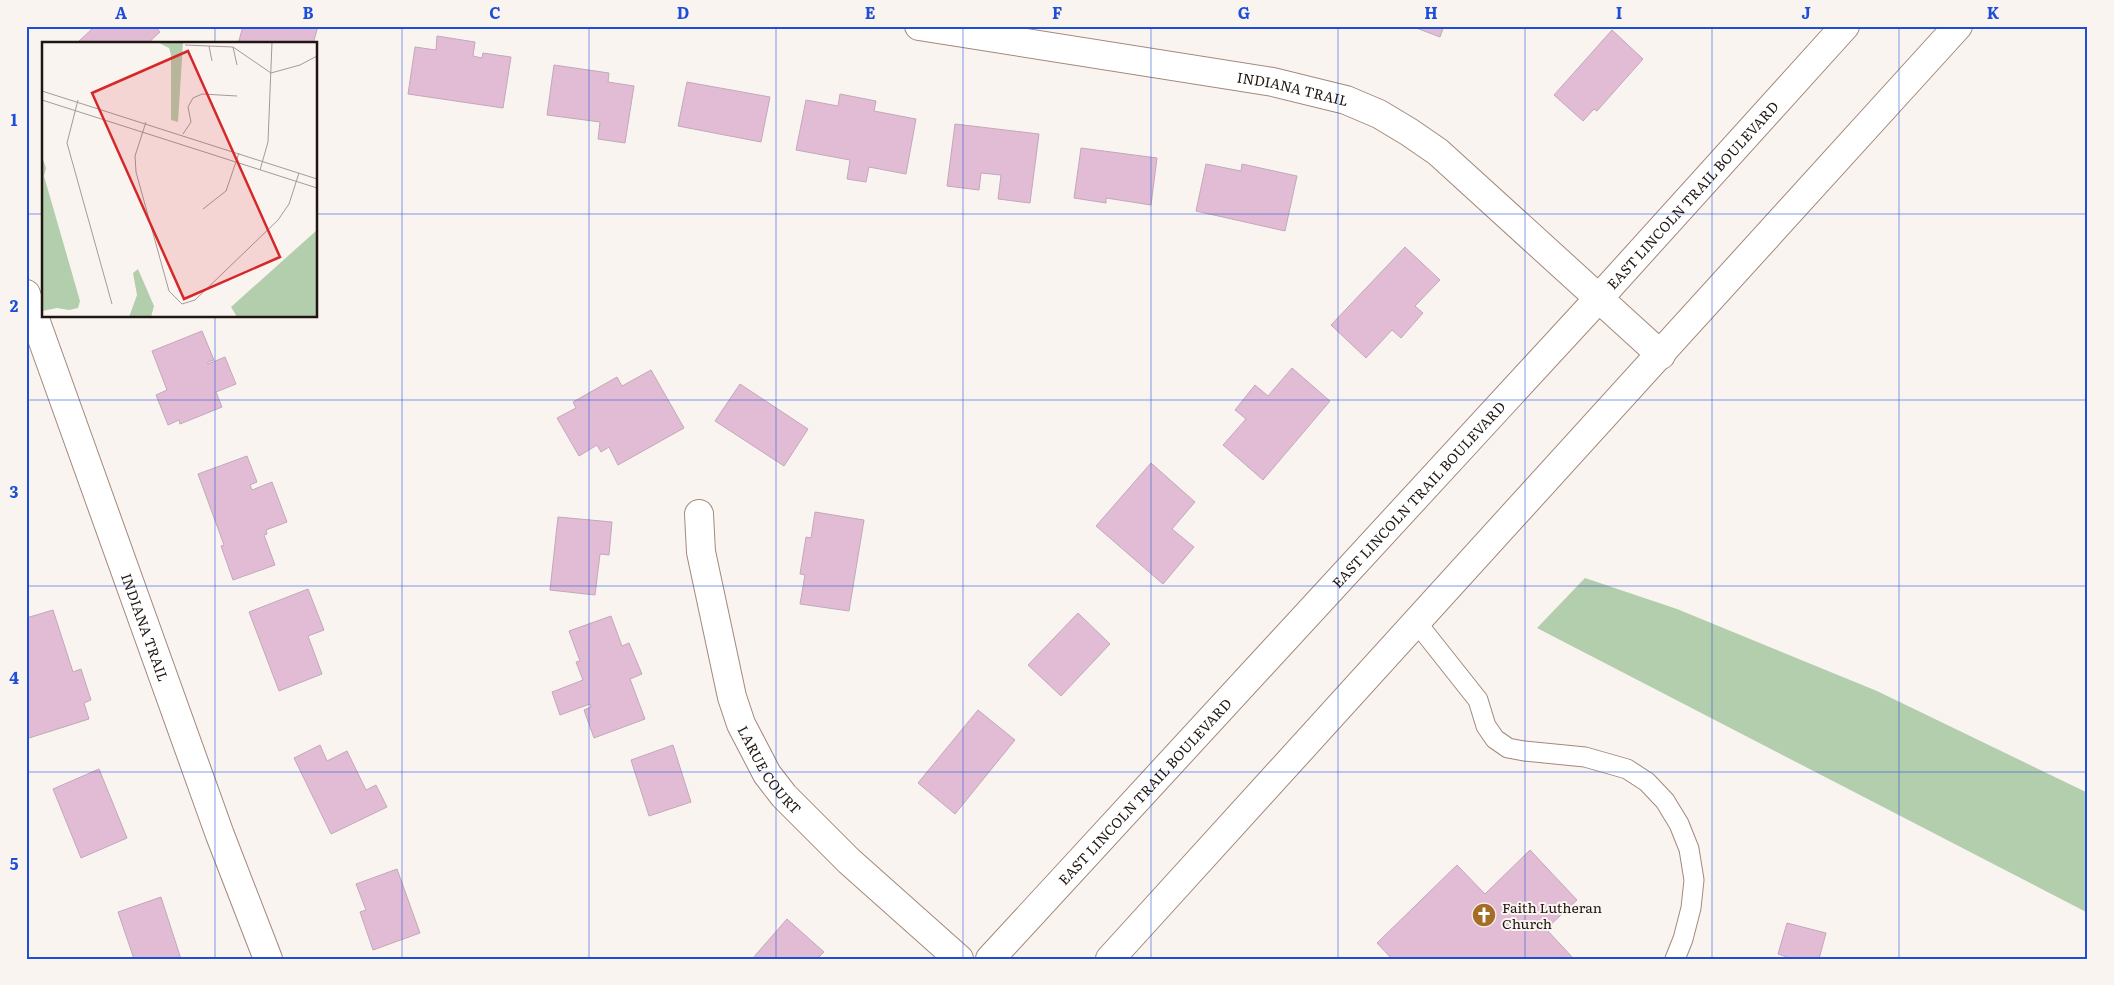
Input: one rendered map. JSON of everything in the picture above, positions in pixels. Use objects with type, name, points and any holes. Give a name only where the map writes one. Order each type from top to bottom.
[{"type":"street","name":"INDIANA TRAIL","points":[[919,26],[1273,82],[1346,100],[1379,114],[1438,152],[1661,355]]},
{"type":"street","name":"EAST LINCOLN TRAIL BOULEVARD","points":[[990,959],[1599,298],[1845,26]]},
{"type":"street","points":[[1110,959],[1958,26]]},
{"type":"street","name":"INDIANA TRAIL","points":[[26,294],[217,826],[268,959]]},
{"type":"street","name":"LARUE COURT","points":[[699,514],[701,552],[732,697],[742,724],[767,774],[784,796],[849,861],[960,959]]},
{"type":"lane","points":[[1417,623],[1478,700],[1486,726],[1495,739],[1508,748],[1585,757],[1627,769],[1646,782],[1665,801],[1679,824],[1689,849],[1694,880],[1684,939],[1675,959]]},
{"type":"green space","points":[[1585,578],[1677,609],[1877,691],[2088,793],[2088,913],[1537,628]]},
{"type":"building","points":[[95,26],[155,26],[160,32],[149,42],[78,42]]},
{"type":"building","points":[[243,26],[318,26],[314,42],[239,42]]},
{"type":"building","points":[[1411,26],[1444,26],[1440,37]]},
{"type":"building","points":[[1612,30],[1643,59],[1597,111],[1594,109],[1583,121],[1554,95]]},
{"type":"building","points":[[437,36],[475,42],[473,56],[482,58],[483,53],[511,57],[503,108],[408,94],[415,47],[436,50]]},
{"type":"building","points":[[554,65],[609,73],[608,82],[634,86],[625,143],[598,139],[600,122],[547,115]]},
{"type":"building","points":[[687,82],[770,97],[761,142],[678,126]]},
{"type":"building","points":[[840,94],[876,101],[874,111],[916,119],[906,174],[869,167],[866,182],[847,179],[850,160],[796,150],[806,100],[838,106]]},
{"type":"building","points":[[955,124],[1039,134],[1030,203],[998,199],[1001,175],[981,173],[979,190],[947,186]]},
{"type":"building","points":[[1081,148],[1157,158],[1151,205],[1106,198],[1106,203],[1074,198]]},
{"type":"building","points":[[1206,164],[1241,171],[1242,164],[1297,176],[1285,231],[1196,211]]},
{"type":"building","points":[[1405,247],[1440,280],[1415,306],[1423,313],[1401,338],[1392,330],[1366,358],[1331,325]]},
{"type":"building","points":[[202,331],[214,360],[208,362],[208,364],[225,357],[236,384],[216,392],[222,407],[180,424],[179,420],[168,425],[156,395],[167,390],[152,351]]},
{"type":"building","points":[[1292,368],[1330,401],[1263,480],[1223,445],[1246,419],[1235,410],[1255,385],[1268,396]]},
{"type":"building","points":[[651,370],[684,428],[618,465],[609,447],[601,452],[597,445],[579,456],[557,418],[576,408],[573,402],[617,377],[622,386]]},
{"type":"building","points":[[740,384],[808,429],[784,466],[715,421]]},
{"type":"building","points":[[247,456],[257,482],[250,485],[252,490],[272,482],[287,522],[266,530],[267,534],[264,535],[275,565],[233,580],[221,546],[224,545],[198,474]]},
{"type":"building","points":[[1151,463],[1195,502],[1172,529],[1194,547],[1163,584],[1096,526]]},
{"type":"building","points":[[815,512],[864,520],[849,611],[800,604],[805,575],[800,574],[806,537],[811,538]]},
{"type":"building","points":[[558,517],[612,522],[609,555],[600,554],[595,595],[550,590]]},
{"type":"building","points":[[308,589],[324,630],[308,636],[322,674],[279,691],[249,612]]},
{"type":"building","points":[[53,610],[73,672],[81,669],[91,700],[84,703],[89,719],[26,739],[26,689],[28,688],[26,682],[26,618]]},
{"type":"building","points":[[1078,613],[1110,644],[1061,696],[1028,665]]},
{"type":"building","points":[[611,616],[622,646],[629,643],[642,674],[630,679],[645,719],[594,738],[584,710],[591,707],[590,704],[560,715],[552,692],[583,680],[576,662],[580,661],[569,631]]},
{"type":"building","points":[[978,710],[1015,740],[955,814],[918,783]]},
{"type":"building","points":[[320,745],[327,761],[347,751],[366,790],[376,785],[387,807],[331,834],[294,758]]},
{"type":"building","points":[[673,745],[691,802],[649,816],[631,760]]},
{"type":"building","points":[[99,769],[127,838],[81,858],[53,789]]},
{"type":"building","name":"Faith Lutheran Church","points":[[1530,850],[1577,900],[1546,929],[1574,959],[1392,959],[1377,943],[1457,865],[1485,894]]},
{"type":"building","points":[[397,869],[420,933],[373,950],[360,912],[366,910],[356,884]]},
{"type":"building","points":[[161,897],[181,959],[134,959],[118,912]]},
{"type":"building","points":[[787,919],[824,952],[817,959],[752,959]]},
{"type":"building","points":[[1787,923],[1826,933],[1819,959],[1793,959],[1778,954]]},
{"type":"place","name":"Faith Lutheran Church","points":[[1484,915]]}]
